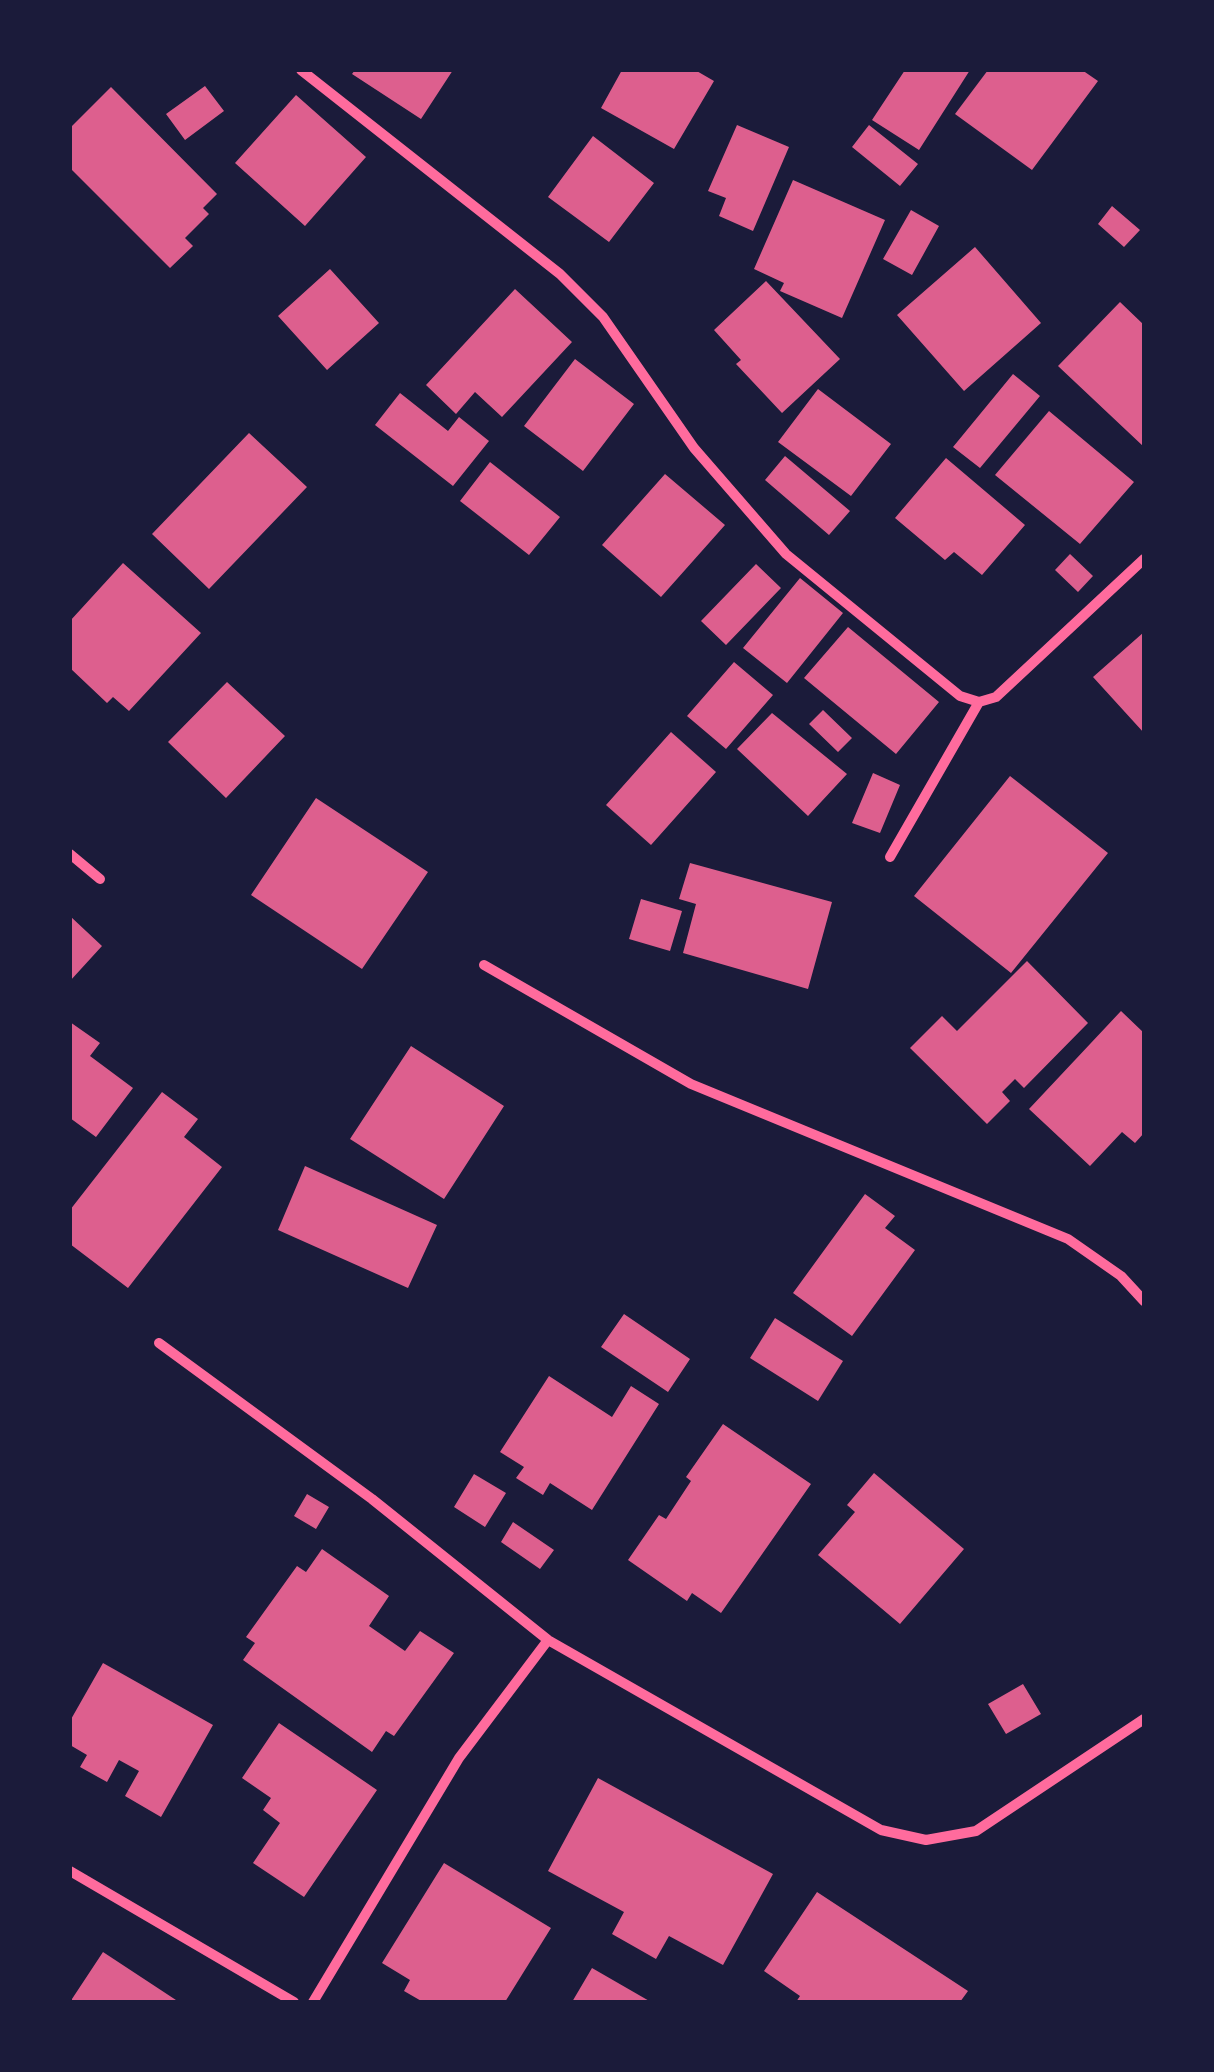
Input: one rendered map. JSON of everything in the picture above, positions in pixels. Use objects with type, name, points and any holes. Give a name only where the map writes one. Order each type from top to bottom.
[{"type":"street","points":[[301,70],[560,274],[602,317],[694,448],[786,554],[960,696],[979,702],[996,697],[1144,559]]},
{"type":"street","points":[[890,857],[979,702]]},
{"type":"street","points":[[70,854],[100,879]]},
{"type":"street","points":[[484,964],[691,1084],[1068,1239],[1121,1276],[1144,1300]]},
{"type":"street","points":[[159,1343],[372,1499],[548,1640],[688,1724],[880,1830],[926,1840],[976,1831],[1144,1719]]},
{"type":"street","points":[[313,2002],[459,1758],[548,1640]]},
{"type":"street","points":[[70,1870],[294,2002]]},
{"type":"building","points":[[355,70],[453,70],[421,119],[352,74]]},
{"type":"building","points":[[622,70],[695,70],[714,81],[674,149],[601,108]]},
{"type":"building","points":[[905,70],[970,70],[919,150],[872,120]]},
{"type":"building","points":[[988,70],[1082,70],[1098,81],[1032,170],[955,114]]},
{"type":"building","points":[[205,86],[224,111],[185,140],[166,114]]},
{"type":"building","points":[[111,87],[217,194],[203,208],[209,214],[185,238],[193,246],[170,268],[70,168],[70,128]]},
{"type":"building","points":[[296,95],[366,157],[305,226],[235,163]]},
{"type":"building","points":[[737,125],[789,147],[753,231],[719,216],[726,198],[708,191]]},
{"type":"building","points":[[869,125],[918,164],[900,186],[852,147]]},
{"type":"building","points":[[593,136],[654,183],[609,242],[548,197]]},
{"type":"building","points":[[793,180],[885,220],[842,318],[780,291],[784,283],[754,269]]},
{"type":"building","points":[[1112,206],[1140,230],[1124,247],[1098,224]]},
{"type":"building","points":[[911,210],[939,226],[912,275],[883,259]]},
{"type":"building","points":[[975,247],[1041,323],[964,391],[897,315]]},
{"type":"building","points":[[330,269],[379,323],[327,370],[278,316]]},
{"type":"building","points":[[766,281],[840,359],[782,413],[736,364],[741,360],[714,330]]},
{"type":"building","points":[[515,289],[572,342],[502,417],[475,392],[456,414],[426,385]]},
{"type":"building","points":[[1120,302],[1144,325],[1144,447],[1058,366]]},
{"type":"building","points":[[575,359],[634,404],[583,471],[524,426]]},
{"type":"building","points":[[1013,374],[1040,396],[980,468],[953,447]]},
{"type":"building","points":[[818,389],[891,444],[851,496],[778,442]]},
{"type":"building","points":[[400,393],[448,431],[459,417],[489,441],[453,486],[375,425]]},
{"type":"building","points":[[1049,411],[1134,482],[1080,544],[995,475]]},
{"type":"building","points":[[249,433],[307,487],[209,589],[152,534]]},
{"type":"building","points":[[785,456],[850,511],[829,535],[765,480]]},
{"type":"building","points":[[946,458],[1025,525],[982,575],[954,552],[945,560],[895,518]]},
{"type":"building","points":[[490,462],[560,517],[529,555],[460,501]]},
{"type":"building","points":[[665,474],[725,525],[661,597],[602,545]]},
{"type":"building","points":[[1070,554],[1093,576],[1078,592],[1055,570]]},
{"type":"building","points":[[123,563],[201,633],[129,711],[113,697],[107,703],[70,668],[70,621]]},
{"type":"building","points":[[756,564],[781,588],[726,645],[701,621]]},
{"type":"building","points":[[800,578],[843,613],[787,683],[743,648]]},
{"type":"building","points":[[848,627],[939,702],[896,754],[804,678]]},
{"type":"building","points":[[1144,632],[1144,733],[1093,677]]},
{"type":"building","points":[[734,662],[773,695],[726,749],[687,716]]},
{"type":"building","points":[[227,682],[285,736],[226,798],[168,742]]},
{"type":"building","points":[[823,710],[852,738],[838,752],[809,724]]},
{"type":"building","points":[[772,713],[847,774],[808,816],[737,749]]},
{"type":"building","points":[[671,732],[716,772],[651,845],[606,805]]},
{"type":"building","points":[[873,773],[900,785],[880,833],[852,823]]},
{"type":"building","points":[[1010,776],[1108,853],[1011,973],[914,896]]},
{"type":"building","points":[[316,798],[428,872],[362,969],[251,895]]},
{"type":"building","points":[[690,863],[832,902],[808,989],[683,953],[696,904],[679,899]]},
{"type":"building","points":[[641,899],[682,911],[670,951],[629,939]]},
{"type":"building","points":[[70,916],[102,946],[70,981]]},
{"type":"building","points":[[1027,961],[1088,1023],[1024,1088],[1015,1079],[1002,1092],[1010,1101],[987,1124],[910,1048],[942,1016],[957,1031]]},
{"type":"building","points":[[1121,1011],[1144,1033],[1144,1133],[1135,1143],[1122,1132],[1090,1166],[1029,1109]]},
{"type":"building","points":[[70,1022],[100,1043],[90,1056],[133,1088],[96,1137],[70,1118]]},
{"type":"building","points":[[411,1046],[504,1106],[444,1199],[350,1139]]},
{"type":"building","points":[[162,1092],[198,1119],[184,1137],[222,1167],[128,1288],[70,1244],[70,1210]]},
{"type":"building","points":[[305,1166],[437,1225],[408,1288],[278,1230]]},
{"type":"building","points":[[865,1194],[895,1216],[885,1228],[915,1250],[852,1336],[793,1293]]},
{"type":"building","points":[[624,1314],[690,1359],[668,1392],[601,1347]]},
{"type":"building","points":[[775,1318],[843,1361],[818,1401],[750,1358]]},
{"type":"building","points":[[549,1376],[612,1417],[631,1386],[659,1404],[592,1510],[550,1483],[543,1495],[516,1478],[524,1467],[500,1452]]},
{"type":"building","points":[[723,1424],[811,1484],[721,1613],[692,1593],[687,1601],[628,1560],[659,1515],[666,1519],[691,1481],[686,1477]]},
{"type":"building","points":[[874,1473],[964,1549],[900,1624],[818,1555],[855,1512],[847,1505]]},
{"type":"building","points":[[474,1474],[506,1493],[485,1527],[454,1507]]},
{"type":"building","points":[[307,1494],[329,1507],[316,1529],[294,1516]]},
{"type":"building","points":[[513,1522],[554,1550],[540,1569],[501,1542]]},
{"type":"building","points":[[322,1549],[389,1596],[369,1626],[405,1651],[420,1631],[454,1653],[394,1736],[386,1731],[372,1752],[243,1660],[255,1643],[246,1637],[297,1566],[306,1572]]},
{"type":"building","points":[[103,1663],[213,1725],[161,1817],[125,1796],[139,1771],[119,1760],[107,1782],[80,1767],[87,1755],[70,1745],[70,1721]]},
{"type":"building","points":[[1023,1684],[1041,1714],[1006,1734],[988,1704]]},
{"type":"building","points":[[279,1723],[377,1790],[304,1897],[253,1863],[280,1823],[263,1810],[271,1798],[242,1778]]},
{"type":"building","points":[[598,1778],[773,1874],[723,1965],[669,1936],[656,1959],[612,1934],[624,1912],[548,1871]]},
{"type":"building","points":[[444,1863],[551,1928],[505,2002],[423,2002],[404,1991],[410,1980],[382,1963]]},
{"type":"building","points":[[817,1892],[968,1991],[960,2002],[796,2002],[800,1996],[764,1971]]},
{"type":"building","points":[[103,1952],[179,2002],[70,2002]]},
{"type":"building","points":[[592,1968],[651,2002],[572,2002]]}]
